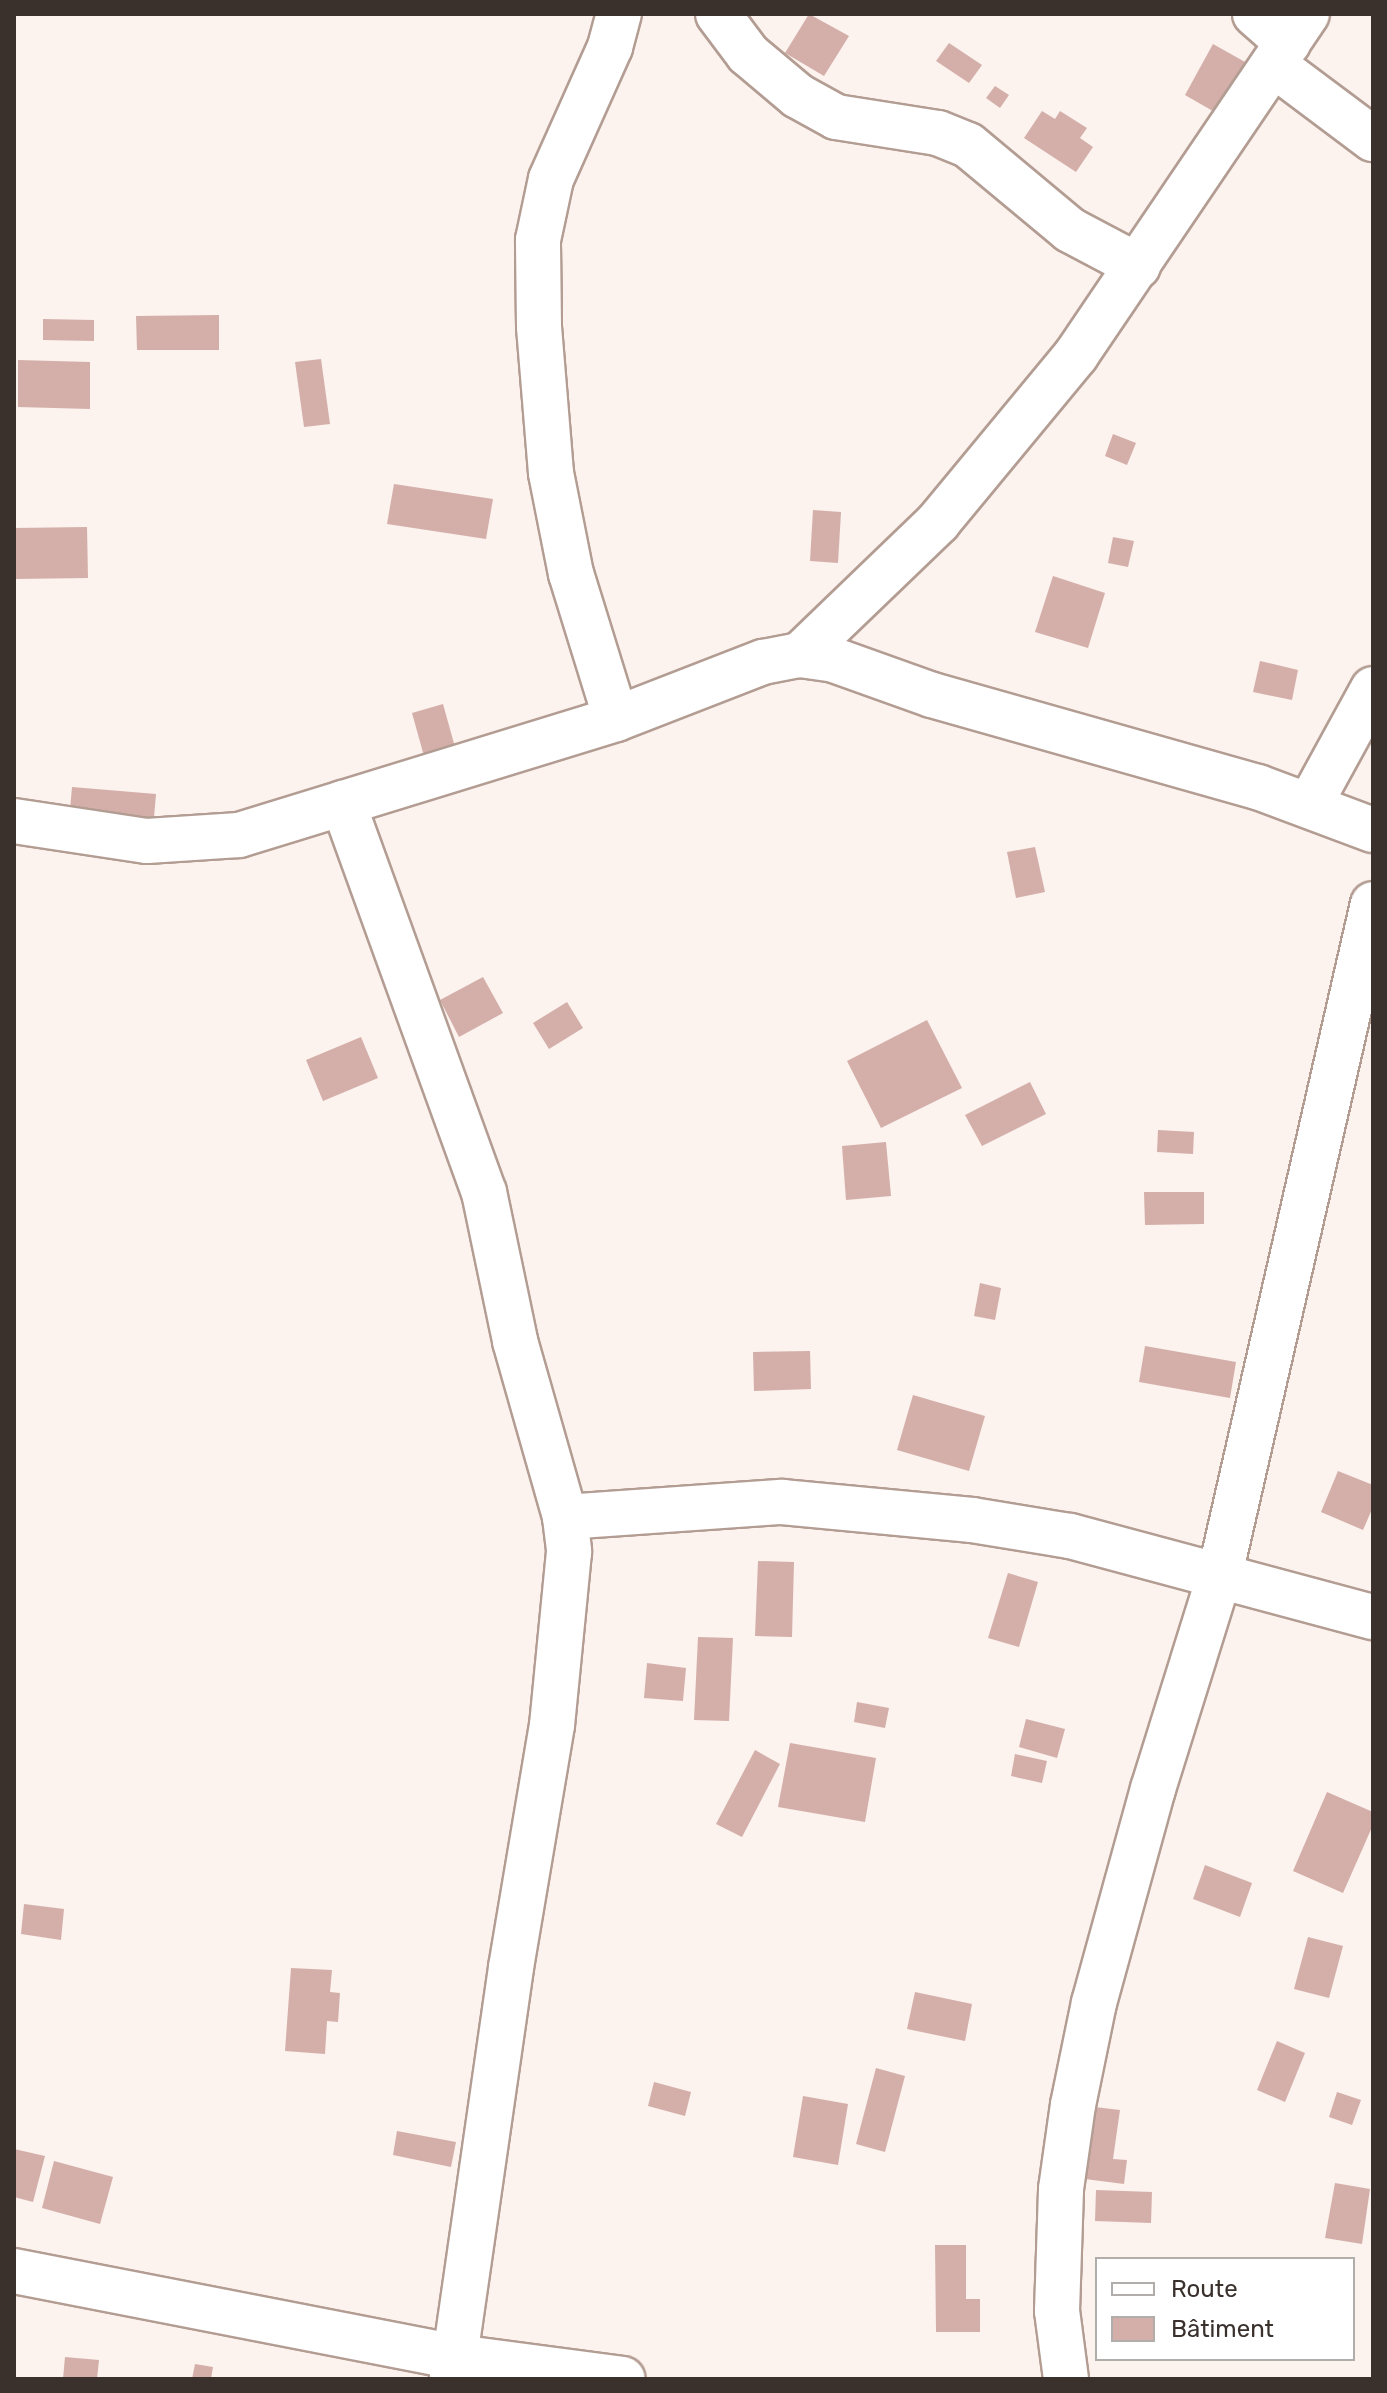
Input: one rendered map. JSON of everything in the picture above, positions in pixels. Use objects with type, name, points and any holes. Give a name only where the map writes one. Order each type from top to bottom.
[{"type":"street","points":[[616,719],[571,574],[551,473],[539,326],[538,240],[551,179],[610,47],[619,14]]},
{"type":"street","points":[[718,14],[748,54],[798,96],[836,117],[938,133],[968,145],[1070,230],[1138,266]]},
{"type":"street","points":[[1255,14],[1290,40],[1373,139]]},
{"type":"street","points":[[800,655],[938,522],[1076,355],[1290,40]]},
{"type":"street","points":[[14,821],[147,841],[192,841],[239,835],[616,719],[763,662],[800,655],[834,660],[932,695],[1310,804],[1373,830]]},
{"type":"street","points":[[1310,804],[1373,689]]},
{"type":"street","points":[[343,803],[484,1192],[515,1341],[565,1517],[566,1594],[552,1725],[511,1968],[454,2368]]},
{"type":"street","points":[[1066,2379],[1057,2311],[1061,2189],[1073,2105],[1094,2003],[1153,1789],[1220,1574],[1373,904]]},
{"type":"street","points":[[565,1517],[782,1502],[986,1522],[1070,1536],[1373,1617]]},
{"type":"street","points":[[14,2271],[454,2368],[623,2379]]},
{"type":"building","points":[[809,14],[849,36],[824,76],[785,53]]},
{"type":"building","points":[[949,43],[982,65],[969,83],[936,61]]},
{"type":"building","points":[[1213,44],[1254,67],[1225,118],[1185,95]]},
{"type":"building","points":[[995,86],[1009,95],[1000,108],[986,98]]},
{"type":"building","points":[[1042,111],[1055,119],[1060,111],[1087,128],[1080,138],[1093,147],[1076,172],[1024,138]]},
{"type":"building","points":[[219,315],[219,350],[137,350],[136,316]]},
{"type":"building","points":[[43,319],[94,320],[94,341],[43,340]]},
{"type":"building","points":[[321,359],[330,424],[304,427],[295,362]]},
{"type":"building","points":[[18,360],[90,362],[90,409],[18,407]]},
{"type":"building","points":[[1113,434],[1136,443],[1127,465],[1105,456]]},
{"type":"building","points":[[394,484],[493,499],[486,539],[387,524]]},
{"type":"building","points":[[813,510],[841,512],[838,563],[810,561]]},
{"type":"building","points":[[87,527],[88,578],[14,579],[14,528]]},
{"type":"building","points":[[1113,537],[1134,541],[1128,567],[1108,563]]},
{"type":"building","points":[[1053,576],[1105,593],[1088,648],[1035,632]]},
{"type":"building","points":[[1260,661],[1298,670],[1292,700],[1253,692]]},
{"type":"building","points":[[443,704],[460,765],[429,774],[412,713]]},
{"type":"building","points":[[72,787],[156,794],[153,829],[69,822]]},
{"type":"building","points":[[1035,847],[1045,892],[1016,898],[1007,852]]},
{"type":"building","points":[[483,977],[503,1013],[459,1037],[440,1000]]},
{"type":"building","points":[[567,1002],[583,1028],[549,1049],[533,1023]]},
{"type":"building","points":[[927,1020],[962,1088],[881,1128],[847,1061]]},
{"type":"building","points":[[361,1037],[378,1078],[323,1101],[306,1060]]},
{"type":"building","points":[[1030,1082],[1046,1114],[982,1146],[965,1115]]},
{"type":"building","points":[[1158,1130],[1194,1132],[1193,1154],[1157,1152]]},
{"type":"building","points":[[886,1142],[891,1196],[846,1200],[842,1146]]},
{"type":"building","points":[[1144,1192],[1204,1192],[1204,1224],[1145,1225]]},
{"type":"building","points":[[980,1283],[1001,1288],[995,1320],[974,1316]]},
{"type":"building","points":[[1145,1346],[1236,1362],[1230,1398],[1139,1382]]},
{"type":"building","points":[[810,1351],[811,1389],[754,1391],[753,1352]]},
{"type":"building","points":[[913,1395],[985,1416],[969,1471],[897,1450]]},
{"type":"building","points":[[1338,1471],[1373,1485],[1373,1507],[1363,1530],[1321,1512]]},
{"type":"building","points":[[758,1561],[794,1562],[792,1637],[755,1636]]},
{"type":"building","points":[[1008,1573],[1038,1582],[1019,1647],[988,1638]]},
{"type":"building","points":[[698,1637],[733,1638],[729,1721],[694,1720]]},
{"type":"building","points":[[647,1663],[686,1668],[683,1701],[644,1698]]},
{"type":"building","points":[[857,1702],[889,1708],[885,1728],[854,1722]]},
{"type":"building","points":[[1026,1719],[1065,1729],[1057,1758],[1019,1747]]},
{"type":"building","points":[[790,1743],[876,1758],[865,1822],[778,1807]]},
{"type":"building","points":[[755,1750],[780,1764],[742,1837],[716,1824]]},
{"type":"building","points":[[1015,1754],[1047,1761],[1042,1783],[1011,1776]]},
{"type":"building","points":[[1327,1792],[1373,1812],[1373,1825],[1343,1893],[1293,1871]]},
{"type":"building","points":[[1205,1865],[1252,1883],[1240,1917],[1193,1899]]},
{"type":"building","points":[[24,1904],[64,1909],[61,1940],[21,1934]]},
{"type":"building","points":[[1308,1937],[1343,1946],[1329,1998],[1294,1989]]},
{"type":"building","points":[[291,1968],[332,1970],[330,1992],[340,1993],[338,2022],[327,2021],[325,2054],[285,2051]]},
{"type":"building","points":[[915,1992],[972,2004],[965,2041],[907,2029]]},
{"type":"building","points":[[1277,2041],[1305,2053],[1285,2102],[1257,2090]]},
{"type":"building","points":[[876,2068],[905,2076],[885,2152],[856,2144]]},
{"type":"building","points":[[654,2082],[691,2092],[685,2116],[648,2106]]},
{"type":"building","points":[[1337,2092],[1361,2100],[1352,2125],[1329,2117]]},
{"type":"building","points":[[803,2096],[848,2104],[838,2165],[793,2157]]},
{"type":"building","points":[[1095,2107],[1120,2110],[1113,2159],[1127,2160],[1124,2184],[1085,2179]]},
{"type":"building","points":[[397,2131],[456,2142],[451,2167],[393,2155]]},
{"type":"building","points":[[14,2149],[45,2156],[33,2202],[14,2197]]},
{"type":"building","points":[[54,2161],[113,2177],[100,2224],[42,2208]]},
{"type":"building","points":[[1335,2183],[1370,2189],[1362,2244],[1325,2238]]},
{"type":"building","points":[[1096,2190],[1152,2192],[1151,2223],[1095,2221]]},
{"type":"building","points":[[935,2245],[966,2245],[966,2299],[980,2299],[980,2332],[936,2332]]},
{"type":"building","points":[[65,2357],[99,2360],[97,2379],[63,2379]]},
{"type":"building","points":[[195,2364],[213,2367],[211,2379],[192,2379]]}]
